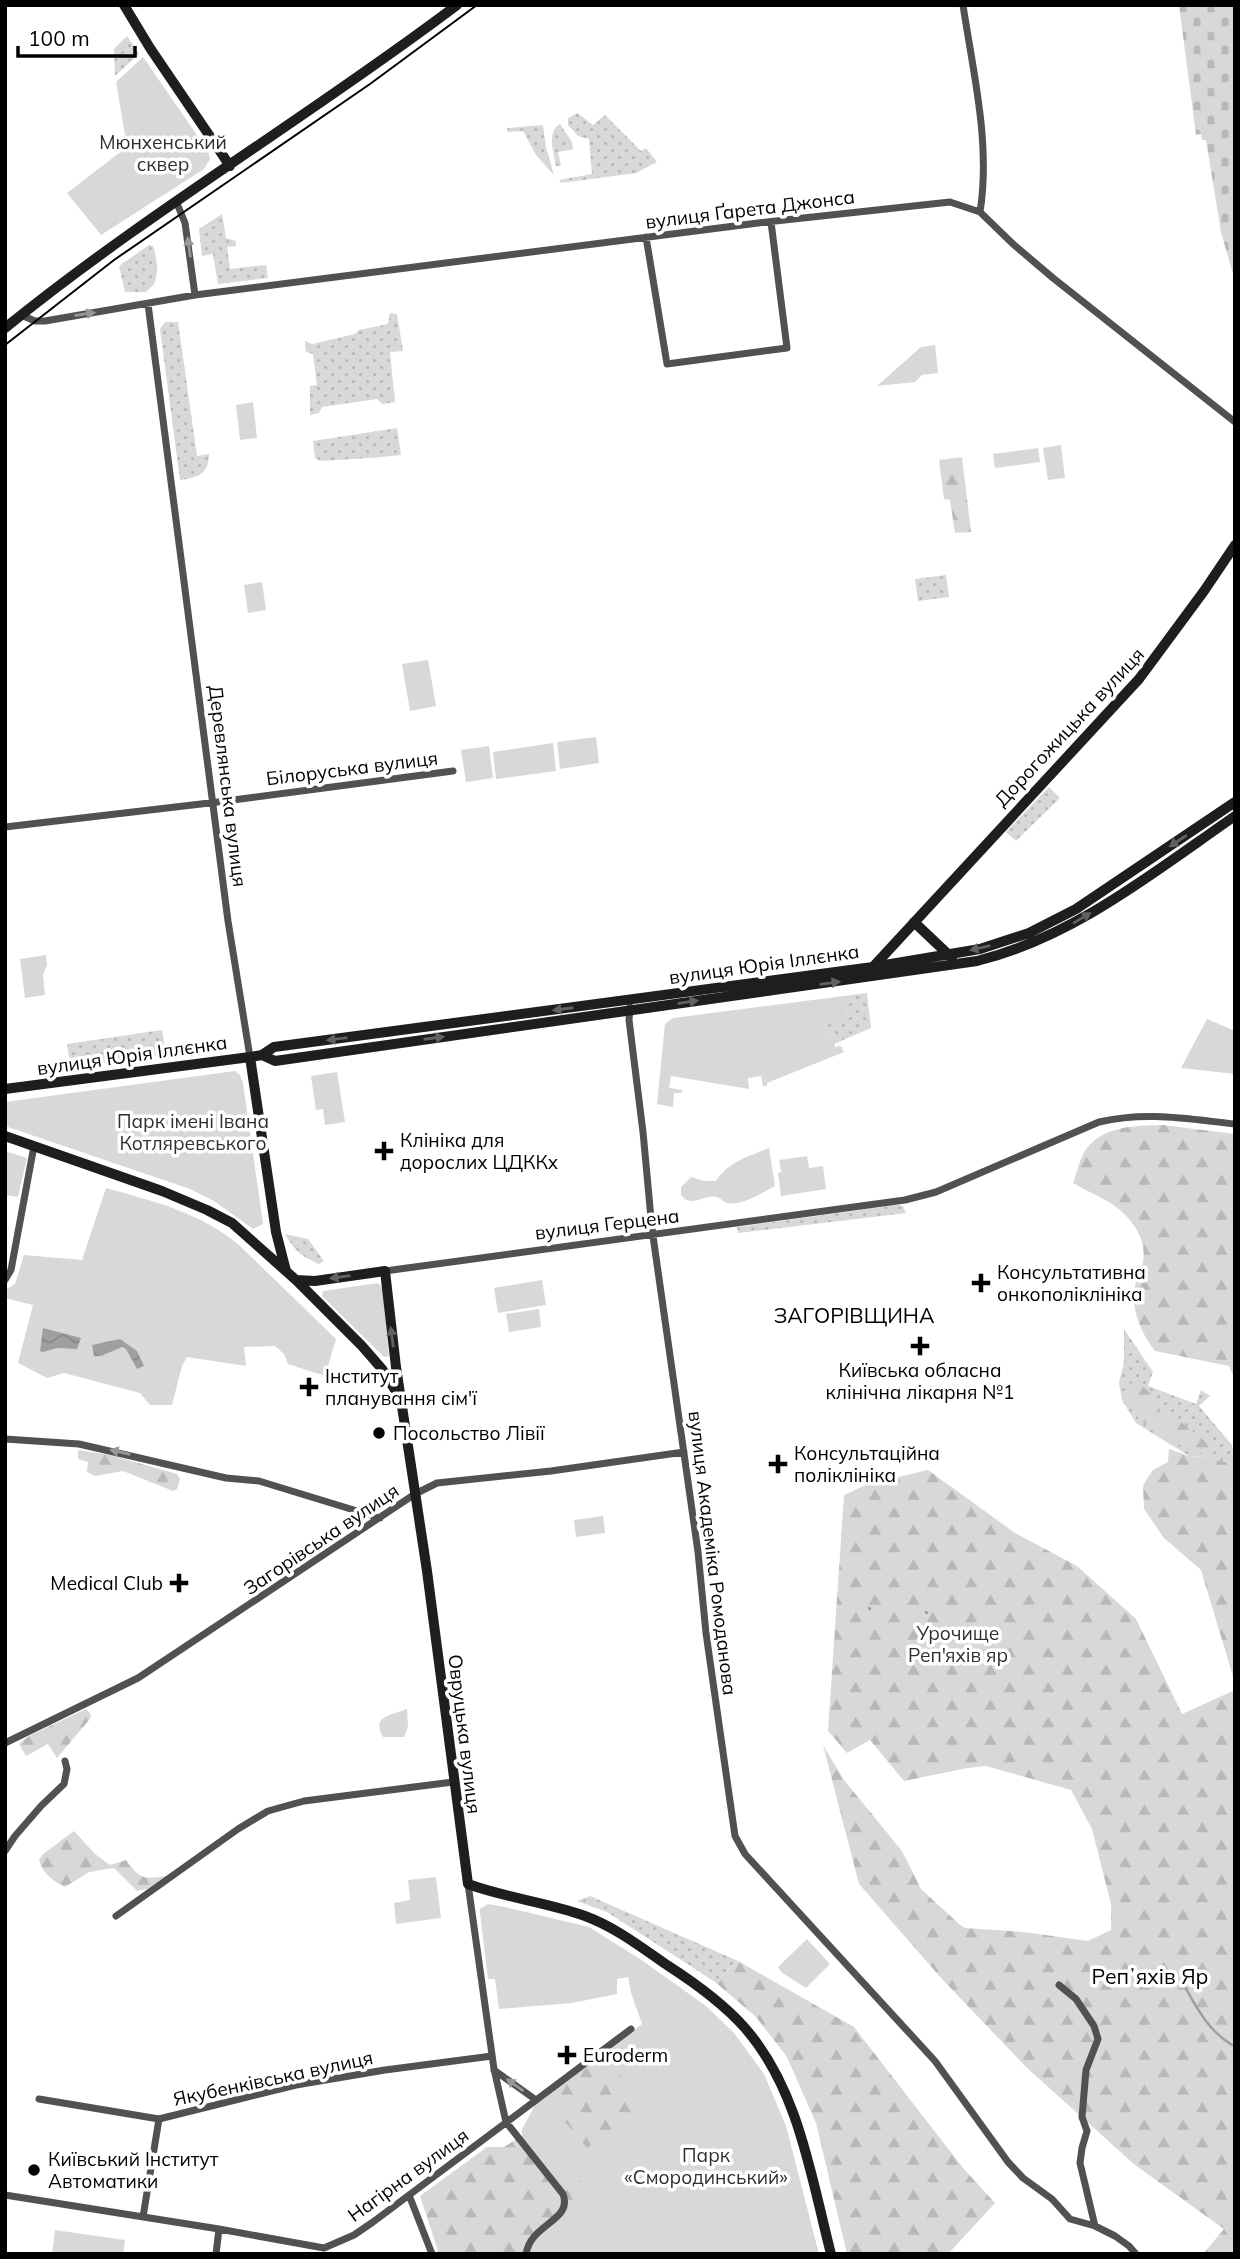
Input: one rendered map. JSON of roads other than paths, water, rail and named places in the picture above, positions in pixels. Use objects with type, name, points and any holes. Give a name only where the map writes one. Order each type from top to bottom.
[{"type":"main road","points":[[124,5],[230,166]]},
{"type":"main road","points":[[5,328],[106,250],[345,87],[457,5]]},
{"type":"main road","name":"Дорогожицька вулиця","points":[[864,978],[1139,679],[1235,545]]},
{"type":"main road","name":"вулиця Юрія Іллєнка","points":[[5,1089],[250,1057],[262,1055],[274,1047],[873,967],[1005,942],[1052,922],[1103,893],[1235,802]]},
{"type":"main road","name":"вулиця Юрія Іллєнка","points":[[262,1055],[275,1061],[956,965],[995,957],[1056,933],[1107,903],[1235,816]]},
{"type":"main road","points":[[914,922],[950,954],[956,965]]},
{"type":"main road","name":"Деревлянська вулиця","points":[[250,1057],[276,1228],[286,1271]]},
{"type":"main road","points":[[5,1136],[208,1210],[232,1223],[296,1280]]},
{"type":"main road","name":"вулиця Герцена","points":[[296,1280],[315,1281],[384,1271]]},
{"type":"main road","name":"Овруцька вулиця","points":[[384,1271],[468,1884]]},
{"type":"main road","name":"Овруцька вулиця","points":[[296,1280],[382,1369],[402,1403]]},
{"type":"main road","points":[[468,1884],[566,1910],[601,1923],[674,1969],[728,2011],[760,2047],[774,2068],[787,2097],[831,2254]]},
{"type":"street","points":[[963,5],[980,119],[983,190],[980,212]]},
{"type":"street","points":[[176,201],[184,220],[195,295]]},
{"type":"street","name":"вулиця Ґарета Джонса","points":[[21,315],[35,321],[45,321],[195,295],[646,237],[950,202],[980,212],[1053,278],[1235,422]]},
{"type":"street","points":[[646,237],[667,363],[788,348],[771,222]]},
{"type":"street","name":"Деревлянська вулиця","points":[[148,304],[212,803],[250,1057]]},
{"type":"street","name":"Білоруська вулиця","points":[[5,827],[453,771]]},
{"type":"street","name":"вулиця Академіка Ромоданова","points":[[631,999],[629,1020],[653,1236],[735,1836],[745,1854],[935,2061],[1008,2162],[1023,2178],[1052,2199],[1070,2219],[1095,2226],[1129,2246],[1136,2254]]},
{"type":"street","name":"вулиця Герцена","points":[[384,1271],[905,1200],[936,1192],[1099,1122],[1120,1117],[1150,1115],[1235,1124]]},
{"type":"street","points":[[5,1280],[10,1270],[34,1146]]},
{"type":"street","points":[[5,1439],[79,1444],[186,1469],[279,1485],[380,1518]]},
{"type":"street","name":"Загорівська вулиця","points":[[5,1742],[138,1678],[415,1494],[437,1483],[551,1471],[684,1452]]},
{"type":"street","points":[[5,1851],[41,1805],[64,1784],[67,1769],[65,1761]]},
{"type":"street","points":[[116,1916],[238,1829],[268,1811],[304,1801],[453,1782]]},
{"type":"street","name":"Овруцька вулиця","points":[[468,1884],[494,2069],[506,2122]]},
{"type":"street","points":[[1059,1985],[1076,1999],[1094,2026],[1098,2039],[1086,2070],[1082,2117],[1087,2131],[1080,2163],[1095,2226]]},
{"type":"street","name":"Нагірна вулиця","points":[[5,2195],[219,2229],[324,2251],[354,2235],[631,2029]]},
{"type":"street","name":"Якубенківська вулиця","points":[[143,2217],[159,2119],[296,2085],[492,2056]]},
{"type":"street","points":[[494,2069],[536,2100]]},
{"type":"street","points":[[39,2099],[159,2119]]},
{"type":"street","points":[[506,2122],[564,2194],[566,2201],[566,2207],[561,2214],[536,2232],[529,2242],[526,2254]]},
{"type":"street","points":[[409,2195],[432,2254]]},
{"type":"street","points":[[216,2254],[219,2229]]},
{"type":"water","points":[[43,1328],[81,1338],[77,1349],[40,1351]]},
{"type":"water","points":[[120,1339],[137,1351],[144,1366],[137,1369],[126,1349],[122,1347],[101,1356],[94,1356],[92,1345]]},
{"type":"waterway","points":[[1185,1987],[1210,2027],[1232,2045]]},
{"type":"tram line","points":[[5,345],[114,260],[370,84],[477,5]]},
{"type":"place","name":"Клініка для дорослих ЦДККх","points":[[384,1151]]},
{"type":"place","name":"Консультативна онкополіклініка","points":[[981,1283]]},
{"type":"place","name":"Київська обласна клінічна лікарня №1","points":[[920,1346]]},
{"type":"place","name":"Інститут планування сім'ї","points":[[309,1387]]},
{"type":"place","name":"Посольство Лівії","points":[[379,1433]]},
{"type":"place","name":"Консультаційна поліклініка","points":[[778,1464]]},
{"type":"place","name":"Medical Club","points":[[179,1583]]},
{"type":"place","name":"Euroderm","points":[[567,2055]]},
{"type":"place","name":"Київський Інститут Автоматики","points":[[34,2170]]},
{"type":"district","name":"ЗАГОРІВЩИНА","points":[[854,1316]]},
{"type":"district","name":"Репʼяхів Яр","points":[[1150,1977]]},
{"type":"park label","name":"Мюнхенський сквер","points":[[163,153]]},
{"type":"park label","name":"Парк імені Івана Котляревського","points":[[193,1132]]},
{"type":"park label","name":"Урочище Реп'яхів яр","points":[[958,1644]]},
{"type":"park label","name":"Парк «Смородинський»","points":[[706,2166]]}]
